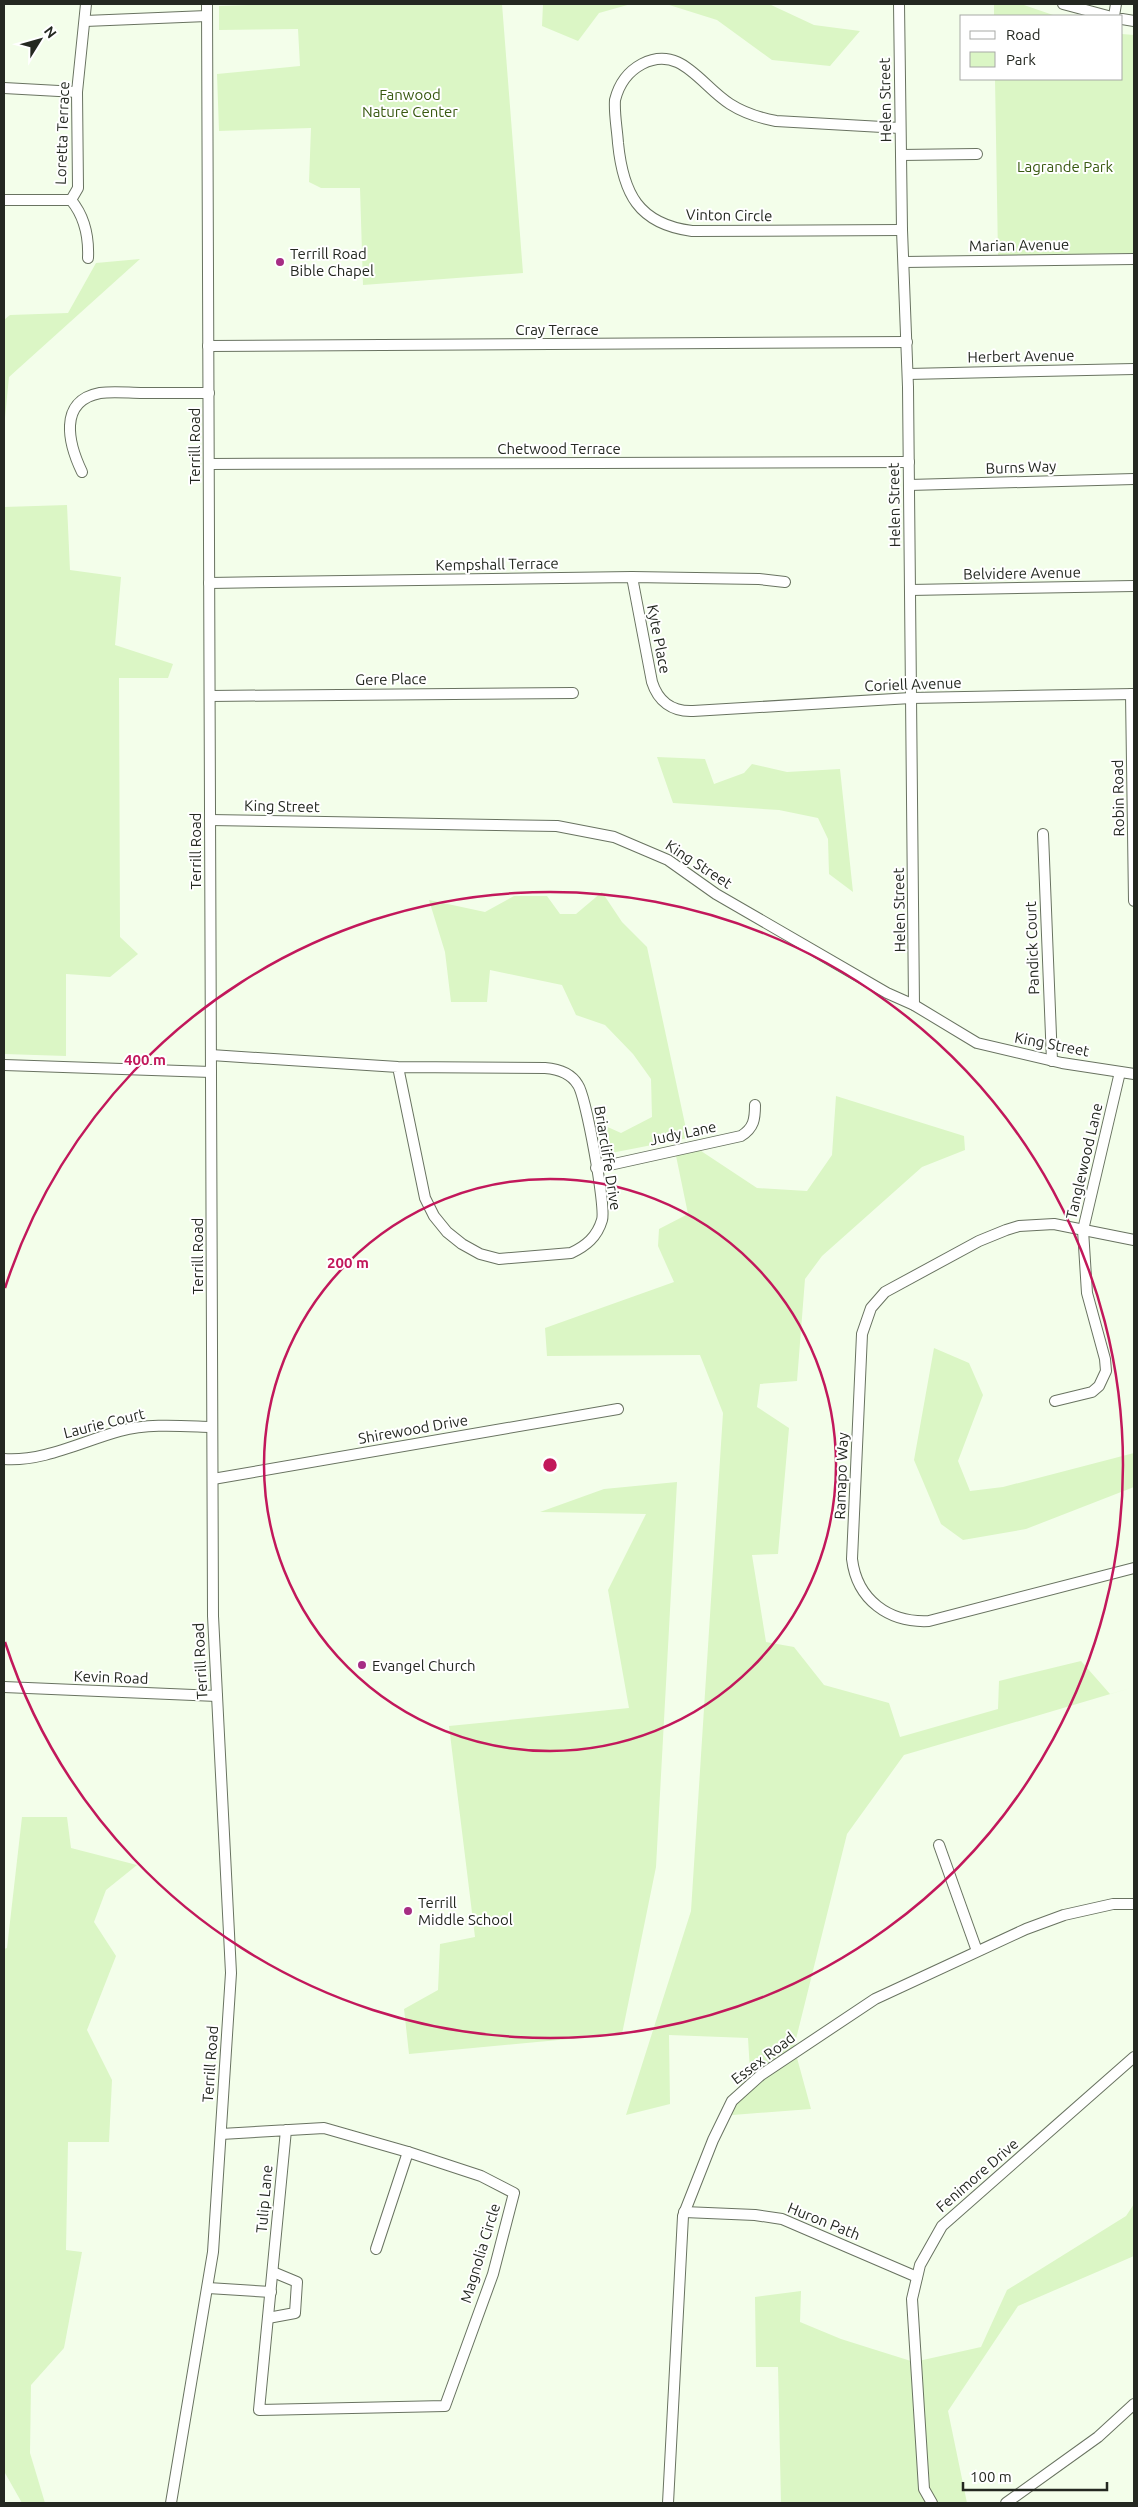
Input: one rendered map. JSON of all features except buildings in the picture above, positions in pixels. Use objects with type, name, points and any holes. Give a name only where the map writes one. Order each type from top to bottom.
[{"type":"street","name":"Loretta Terrace","points":[[86,4],[77,92],[78,188],[71,200],[80,214],[88,234],[88,258]]},
{"type":"street","name":"Terrill Road","points":[[171,2503],[213,2252],[231,1973],[213,1616],[207,4]]},
{"type":"street","name":"Helen Street","points":[[899,4],[902,230],[908,374],[914,1005]]},
{"type":"street","points":[[1064,4],[1104,15]]},
{"type":"street","points":[[85,21],[207,16]]},
{"type":"street","name":"Vinton Circle","points":[[900,128],[764,119],[728,103],[683,64],[664,59],[654,60],[636,67],[622,81],[615,100],[623,179],[630,193],[640,206],[666,225],[692,231],[902,230]]},
{"type":"street","points":[[4,88],[77,92]]},
{"type":"street","points":[[901,155],[976,154]]},
{"type":"street","points":[[4,200],[71,200]]},
{"type":"street","name":"Marian Avenue","points":[[904,262],[1134,259]]},
{"type":"street","name":"Cray Terrace","points":[[208,346],[907,342]]},
{"type":"street","name":"Herbert Avenue","points":[[908,374],[1134,369]]},
{"type":"street","points":[[82,472],[72,450],[70,425],[75,410],[86,399],[109,392],[209,393]]},
{"type":"street","name":"Chetwood Terrace","points":[[209,464],[909,462]]},
{"type":"street","name":"Burns Way","points":[[909,485],[1134,479]]},
{"type":"street","name":"Kempshall Terrace","points":[[209,584],[632,577],[759,579],[785,582]]},
{"type":"street","name":"Kyte Place","points":[[632,577],[654,690],[670,707],[693,712]]},
{"type":"street","name":"Belvidere Avenue","points":[[910,590],[1134,586]]},
{"type":"street","name":"Gere Place","points":[[210,696],[573,692]]},
{"type":"street","name":"Coriell Avenue","points":[[693,712],[911,698],[1133,694]]},
{"type":"street","name":"Robin Road","points":[[1133,694],[1134,901]]},
{"type":"street","name":"King Street","points":[[210,820],[557,826],[614,837],[668,860],[716,894],[886,993],[914,1005],[977,1043],[1052,1061],[1134,1074]]},
{"type":"street","name":"Pandick Court","points":[[1042,834],[1052,1061]]},
{"type":"street","name":"Briarcliffe Drive","points":[[211,1055],[398,1067],[545,1068],[568,1074],[582,1092],[604,1209],[602,1219],[594,1236],[580,1249],[560,1255],[539,1254],[499,1259],[471,1250],[447,1232],[434,1216],[426,1198],[398,1067]]},
{"type":"street","points":[[4,1065],[211,1072]]},
{"type":"street","name":"Tanglewood Lane","points":[[1055,1401],[1092,1392],[1099,1386],[1106,1372],[1105,1358],[1087,1292],[1083,1230],[1120,1072]]},
{"type":"street","name":"Judy Lane","points":[[596,1168],[741,1136],[752,1126],[755,1118],[755,1105]]},
{"type":"street","name":"Ramapo Way","points":[[1134,1240],[1054,1224],[1018,1226],[978,1241],[885,1292],[872,1308],[862,1334],[853,1566],[860,1586],[877,1607],[888,1615],[915,1622],[929,1621],[1134,1568]]},
{"type":"street","name":"Shirewood Drive","points":[[213,1479],[618,1410]]},
{"type":"street","name":"Laurie Court","points":[[4,1458],[43,1454],[120,1431],[148,1426],[212,1427]]},
{"type":"street","name":"Kevin Road","points":[[4,1687],[217,1696]]},
{"type":"street","points":[[939,1846],[977,1951]]},
{"type":"street","name":"Essex Road","points":[[668,2503],[684,2212],[713,2140],[732,2101],[761,2075],[875,1999],[977,1951],[1064,1915],[1113,1904],[1134,1904]]},
{"type":"street","name":"Fenimore Drive","points":[[932,2503],[924,2489],[923,2479],[912,2299],[920,2264],[942,2226],[1134,2057]]},
{"type":"street","name":"Magnolia Circle","points":[[221,2134],[324,2128],[408,2152],[481,2176],[514,2193],[492,2274],[445,2406],[260,2410]]},
{"type":"street","name":"Tulip Lane","points":[[260,2410],[286,2130]]},
{"type":"street","points":[[376,2249],[408,2152]]},
{"type":"street","name":"Huron Path","points":[[684,2212],[755,2215],[782,2219],[917,2277]]},
{"type":"street","points":[[268,2318],[295,2313],[297,2282],[273,2272]]},
{"type":"street","points":[[208,2288],[271,2292]]},
{"type":"street","points":[[1006,2503],[1098,2437],[1134,2404]]},
{"type":"green space","name":"Fanwood Nature Center","points":[[281,4],[502,4],[523,273],[363,285],[360,188],[321,188],[309,182],[311,128],[219,131],[217,74],[300,66],[298,29],[219,30],[219,6]]},
{"type":"green space","points":[[543,4],[631,4],[599,13],[578,41],[542,26]]},
{"type":"green space","points":[[666,4],[769,4],[814,25],[860,31],[830,66],[772,60],[717,20]]},
{"type":"green space","points":[[994,4],[1021,4],[1053,15],[994,15]]},
{"type":"green space","name":"Lagrande Park","points":[[1123,34],[1134,35],[1134,253],[998,256],[995,80],[1123,80]]},
{"type":"green space","points":[[140,259],[9,377],[4,428],[4,320],[10,315],[68,313],[96,263]]},
{"type":"green space","points":[[67,505],[70,570],[121,577],[115,645],[173,664],[168,678],[119,678],[120,937],[138,954],[110,977],[66,974],[66,1056],[4,1054],[4,507]]},
{"type":"green space","points":[[657,757],[705,759],[714,784],[744,773],[752,764],[787,772],[840,769],[853,892],[829,874],[828,839],[818,818],[779,810],[673,803]]},
{"type":"green space","points":[[602,892],[622,922],[647,947],[688,1138],[611,1153],[601,1124],[621,1133],[652,1117],[651,1079],[633,1054],[605,1025],[576,1015],[562,985],[490,970],[487,1002],[451,1002],[445,952],[429,900],[485,912],[514,896],[547,896],[560,914],[576,914]]},
{"type":"green space","points":[[836,1096],[964,1136],[965,1150],[922,1167],[822,1256],[805,1279],[797,1381],[760,1384],[757,1407],[789,1428],[778,1554],[752,1555],[766,1642],[794,1647],[824,1685],[889,1703],[900,1737],[998,1709],[999,1681],[1081,1661],[1110,1694],[1134,1687],[904,1755],[847,1834],[794,2047],[811,2109],[720,2116],[750,2071],[748,2038],[669,2035],[670,2104],[626,2115],[691,1911],[723,1413],[700,1355],[547,1356],[545,1328],[674,1282],[658,1246],[659,1229],[688,1214],[675,1151],[695,1147],[757,1188],[807,1191],[832,1155]]},
{"type":"green space","points":[[934,1348],[969,1363],[983,1395],[958,1461],[970,1491],[1003,1487],[1134,1453],[1134,1487],[1026,1529],[963,1540],[941,1524],[914,1460]]},
{"type":"green space","points":[[677,1482],[656,1867],[622,2034],[409,2054],[404,2009],[438,1990],[440,1944],[475,1937],[449,1726],[629,1708],[608,1590],[646,1514],[540,1512],[604,1489]]},
{"type":"green space","points":[[22,1817],[67,1817],[71,1848],[137,1865],[106,1890],[94,1922],[116,1956],[87,2030],[112,2080],[109,2142],[68,2142],[66,2250],[82,2252],[64,2348],[31,2385],[30,2453],[45,2503],[22,2503],[5,2473],[4,2452],[4,1949],[7,1948]]},
{"type":"green space","points":[[1134,2204],[1134,2256],[1018,2306],[948,2411],[967,2503],[781,2503],[778,2367],[756,2367],[755,2297],[801,2291],[800,2322],[841,2339],[914,2362],[981,2347],[1007,2290],[1126,2216]]},
{"type":"place","name":"Terrill Road Bible Chapel","points":[[280,262]]},
{"type":"place","name":"Evangel Church","points":[[362,1665]]},
{"type":"place","name":"Terrill Middle School","points":[[408,1911]]}]
